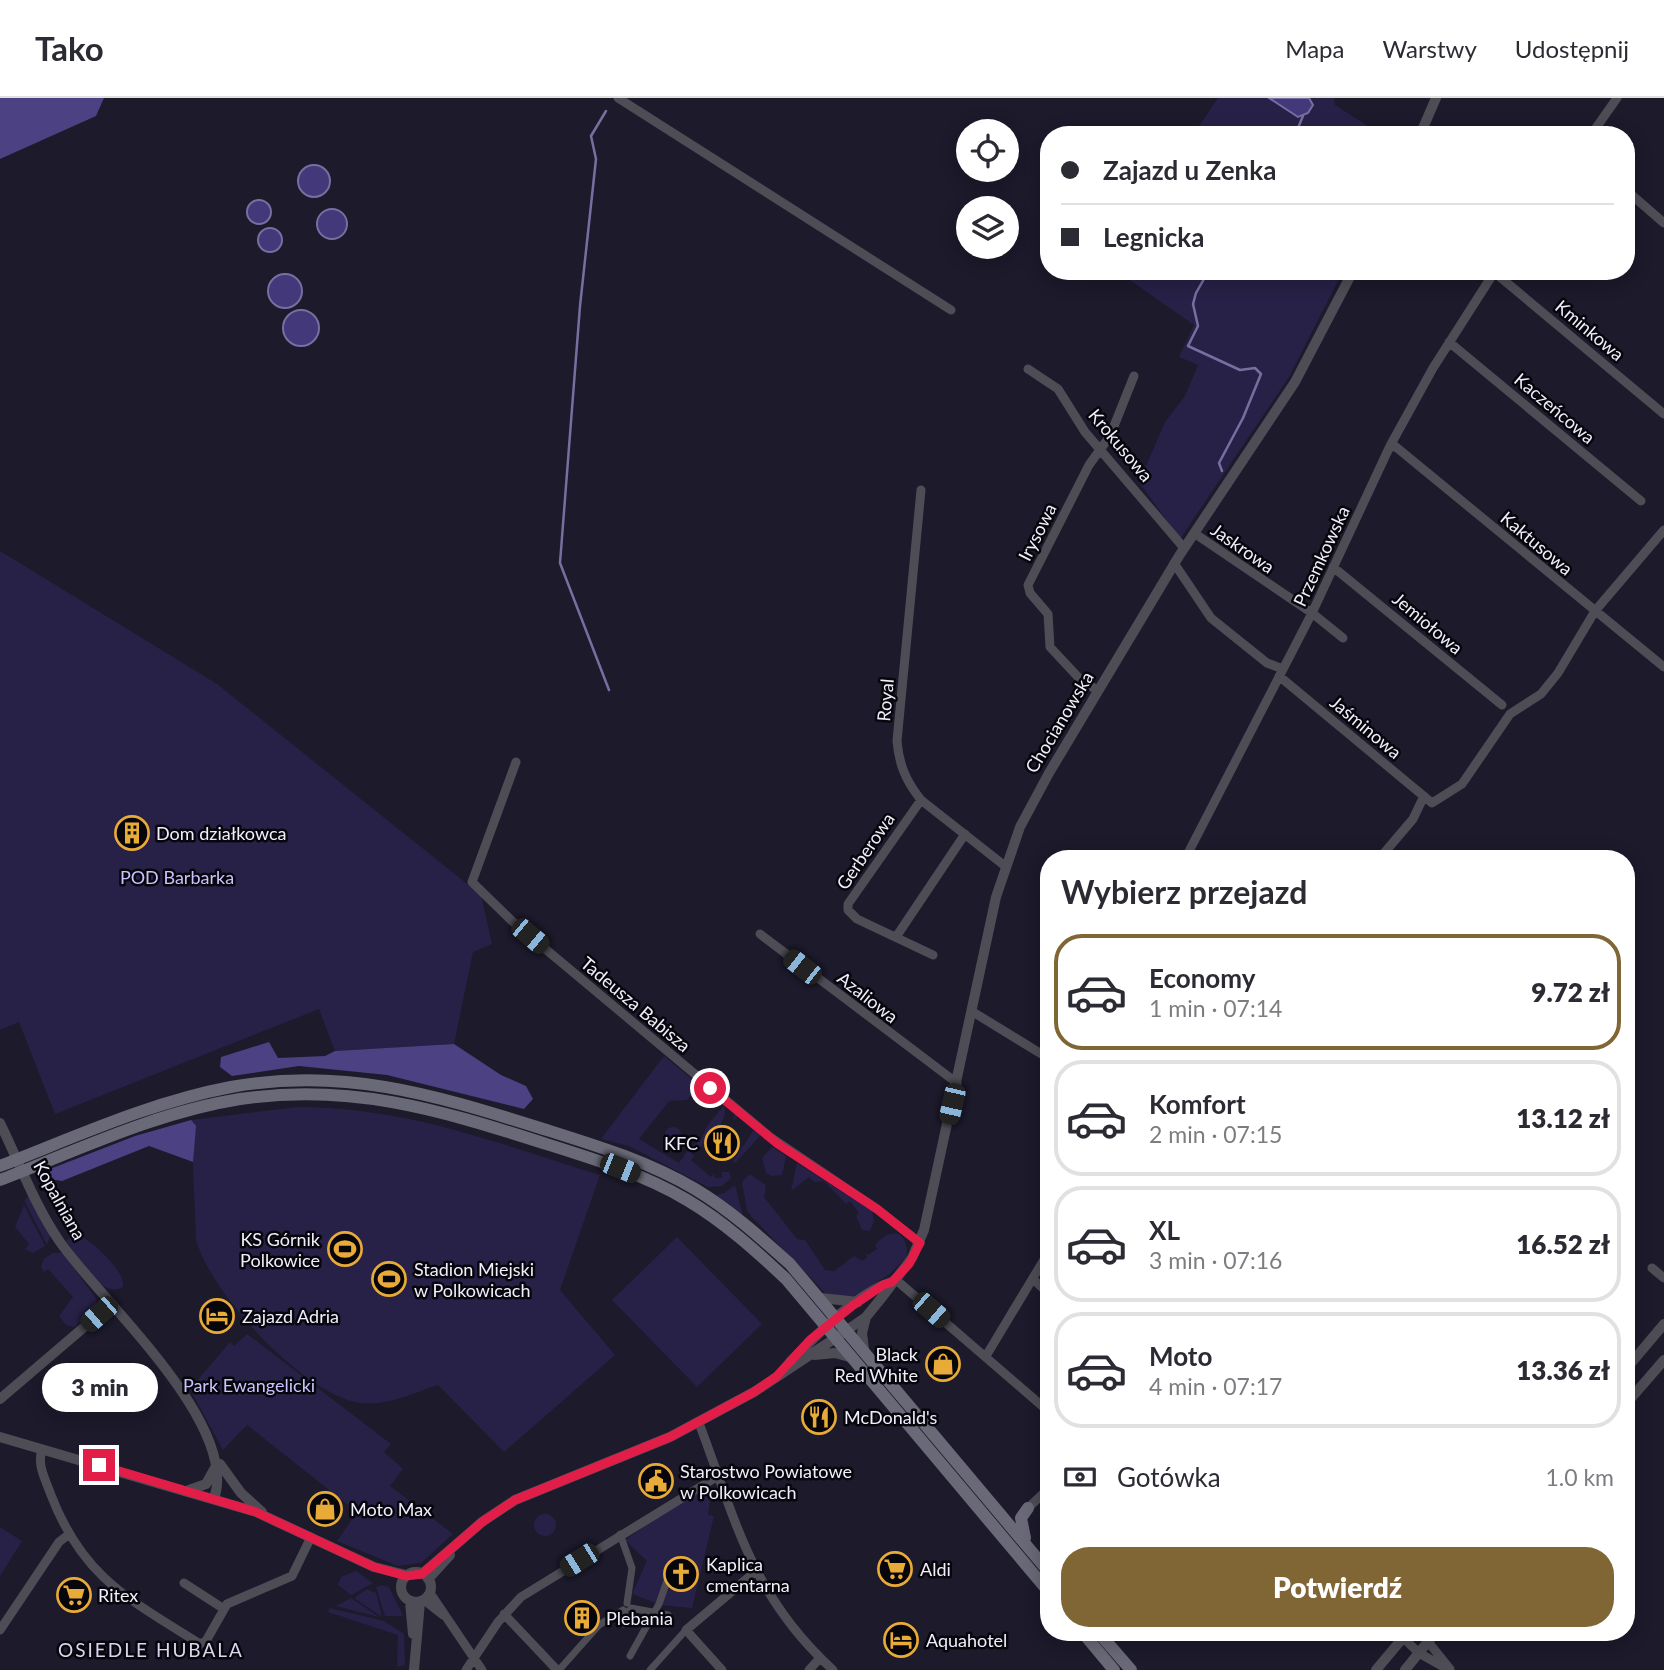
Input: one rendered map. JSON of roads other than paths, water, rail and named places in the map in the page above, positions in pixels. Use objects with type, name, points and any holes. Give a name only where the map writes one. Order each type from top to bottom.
[{"type":"main road","points":[[0,1180],[21,1165],[156,1107],[232,1087],[321,1080],[361,1082],[417,1091],[610,1150],[671,1176],[752,1229],[821,1298],[832,1322]]},
{"type":"main road","points":[[0,1166],[21,1165],[148,1123],[237,1100],[322,1093],[363,1095],[412,1103],[606,1162],[666,1189],[751,1246],[815,1311],[832,1322],[1040,1581]]},
{"type":"main road","points":[[859,1354],[990,1499],[1040,1561]]},
{"type":"main road","points":[[990,1499],[1009,1511],[1028,1508]]},
{"type":"main road","points":[[1028,1508],[1021,1518],[1021,1527],[1031,1550]]},
{"type":"main road","points":[[1090,1641],[1114,1670]]},
{"type":"main road","points":[[1106,1641],[1130,1670]]},
{"type":"street","points":[[618,98],[951,310]]},
{"type":"street","points":[[1424,126],[1436,98]]},
{"type":"street","points":[[1597,126],[1617,98]]},
{"type":"street","points":[[1635,198],[1664,223]]},
{"type":"street","name":"Chocianowska","points":[[920,1243],[1005,866],[1032,802],[1174,563],[1283,401],[1348,280]]},
{"type":"street","name":"Przemkowska","points":[[1190,850],[1312,613],[1390,446],[1449,342],[1489,280]]},
{"type":"street","name":"Kminkowa","points":[[1506,280],[1664,414]]},
{"type":"street","name":"Kaczeńcowa","points":[[1449,342],[1641,501]]},
{"type":"street","name":"Krokusowa","points":[[1028,369],[1058,388],[1085,432],[1184,548]]},
{"type":"street","points":[[1101,450],[1134,376]]},
{"type":"street","name":"Kaktusowa","points":[[1390,446],[1396,447],[1664,667]]},
{"type":"street","name":"Irysowa","points":[[1098,691],[1078,677],[1050,647],[1048,614],[1030,593],[1028,585],[1089,465],[1101,450]]},
{"type":"street","name":"Royal","points":[[921,489],[897,741],[904,775],[921,800],[1005,866]]},
{"type":"street","points":[[1595,611],[1664,530]]},
{"type":"street","name":"Jaskrowa","points":[[1194,533],[1312,613],[1343,638]]},
{"type":"street","name":"Jaśminowa","points":[[1174,563],[1211,618],[1281,673],[1432,803],[1462,784],[1510,714],[1541,694],[1558,673],[1595,611]]},
{"type":"street","name":"Jemiołowa","points":[[1333,567],[1502,705]]},
{"type":"street","name":"Tadeusza Babisza","points":[[516,762],[472,882],[512,920],[743,1116],[920,1243]]},
{"type":"street","points":[[1387,850],[1413,819],[1424,796]]},
{"type":"street","name":"Gerberowa","points":[[921,800],[848,904],[850,915],[933,956]]},
{"type":"street","points":[[896,937],[965,834]]},
{"type":"street","name":"Azaliowa","points":[[760,934],[957,1083]]},
{"type":"street","points":[[973,1012],[1040,1053]]},
{"type":"street","name":"Kopalniana","points":[[0,1123],[60,1241],[189,1401],[217,1460],[219,1479],[214,1499]]},
{"type":"street","points":[[0,1437],[214,1499],[270,1518],[403,1581],[425,1576],[482,1522],[515,1500],[658,1443],[699,1423],[776,1377],[866,1317],[920,1243]]},
{"type":"street","points":[[986,1356],[1040,1267]]},
{"type":"street","points":[[1652,1268],[1663,1278]]},
{"type":"street","points":[[1033,1279],[1040,1286]]},
{"type":"street","points":[[776,1377],[810,1340],[832,1322],[883,1285],[894,1281]]},
{"type":"street","points":[[894,1281],[1040,1404]]},
{"type":"street","points":[[821,1298],[858,1303]]},
{"type":"street","points":[[0,1399],[110,1305]]},
{"type":"street","points":[[810,1340],[815,1311]]},
{"type":"street","points":[[808,1356],[827,1353],[859,1354],[866,1317]]},
{"type":"street","points":[[1635,1358],[1664,1324]]},
{"type":"street","points":[[1635,1394],[1664,1360]]},
{"type":"street","points":[[699,1423],[755,1572],[789,1624],[833,1670]]},
{"type":"street","points":[[42,1448],[38,1462],[68,1535],[91,1567],[109,1584],[200,1644],[206,1641],[227,1604],[292,1576],[311,1537]]},
{"type":"street","points":[[186,1491],[206,1484],[214,1474],[217,1460]]},
{"type":"street","points":[[217,1460],[241,1493],[270,1518]]},
{"type":"street","points":[[466,1670],[504,1614],[531,1589],[718,1476]]},
{"type":"street","points":[[1028,1508],[1040,1497]]},
{"type":"street","points":[[620,1534],[632,1568],[624,1624]]},
{"type":"street","points":[[0,1630],[59,1542],[68,1535]]},
{"type":"street","points":[[650,1670],[686,1630],[755,1572]]},
{"type":"street","points":[[414,1670],[415,1640],[425,1576]]},
{"type":"street","points":[[630,1656],[654,1612],[668,1578]]},
{"type":"street","points":[[403,1581],[403,1595],[421,1599],[447,1618],[482,1670]]},
{"type":"street","points":[[184,1583],[224,1609]]},
{"type":"street","points":[[504,1614],[558,1670],[599,1625],[627,1608],[668,1615]]},
{"type":"street","points":[[686,1630],[717,1668]]},
{"type":"street","points":[[1376,1670],[1398,1641]]},
{"type":"street","points":[[1408,1641],[1419,1653],[1450,1670]]},
{"type":"street","points":[[1405,1670],[1425,1641]]},
{"type":"street","points":[[1432,1641],[1450,1670]]},
{"type":"street","points":[[809,1670],[820,1658]]},
{"type":"waterway","points":[[606,111],[591,136],[596,159],[580,306],[560,563],[609,690]]},
{"type":"waterway","points":[[1299,126],[1303,116]]},
{"type":"waterway","points":[[1203,280],[1193,304],[1198,326],[1188,346],[1240,370],[1255,368],[1261,374],[1243,418],[1219,463],[1222,471]]},
{"type":"place","name":"Dom działkowca","points":[[132,833]]},
{"type":"place","name":"KFC","points":[[722,1143]]},
{"type":"place","name":"KS Górnik Polkowice","points":[[345,1249]]},
{"type":"place","name":"Stadion Miejski w Polkowicach","points":[[389,1279]]},
{"type":"place","name":"Zajazd Adria","points":[[217,1316]]},
{"type":"place","name":"Black Red White","points":[[943,1364]]},
{"type":"place","name":"McDonald's","points":[[819,1417]]},
{"type":"place","name":"Starostwo Powiatowe w Polkowicach","points":[[656,1481]]},
{"type":"place","name":"Moto Max","points":[[325,1509]]},
{"type":"place","name":"Aldi","points":[[895,1569]]},
{"type":"place","name":"Kaplica cmentarna","points":[[681,1574]]},
{"type":"place","name":"Ritex","points":[[74,1595]]},
{"type":"place","name":"Plebania","points":[[582,1618]]},
{"type":"place","name":"Aquahotel","points":[[901,1640]]},
{"type":"district","name":"OSIEDLE HUBALA","points":[[151,1649]]},
{"type":"park label","name":"POD Barbarka","points":[[177,877]]},
{"type":"park label","name":"Park Ewangelicki","points":[[249,1385]]}]
